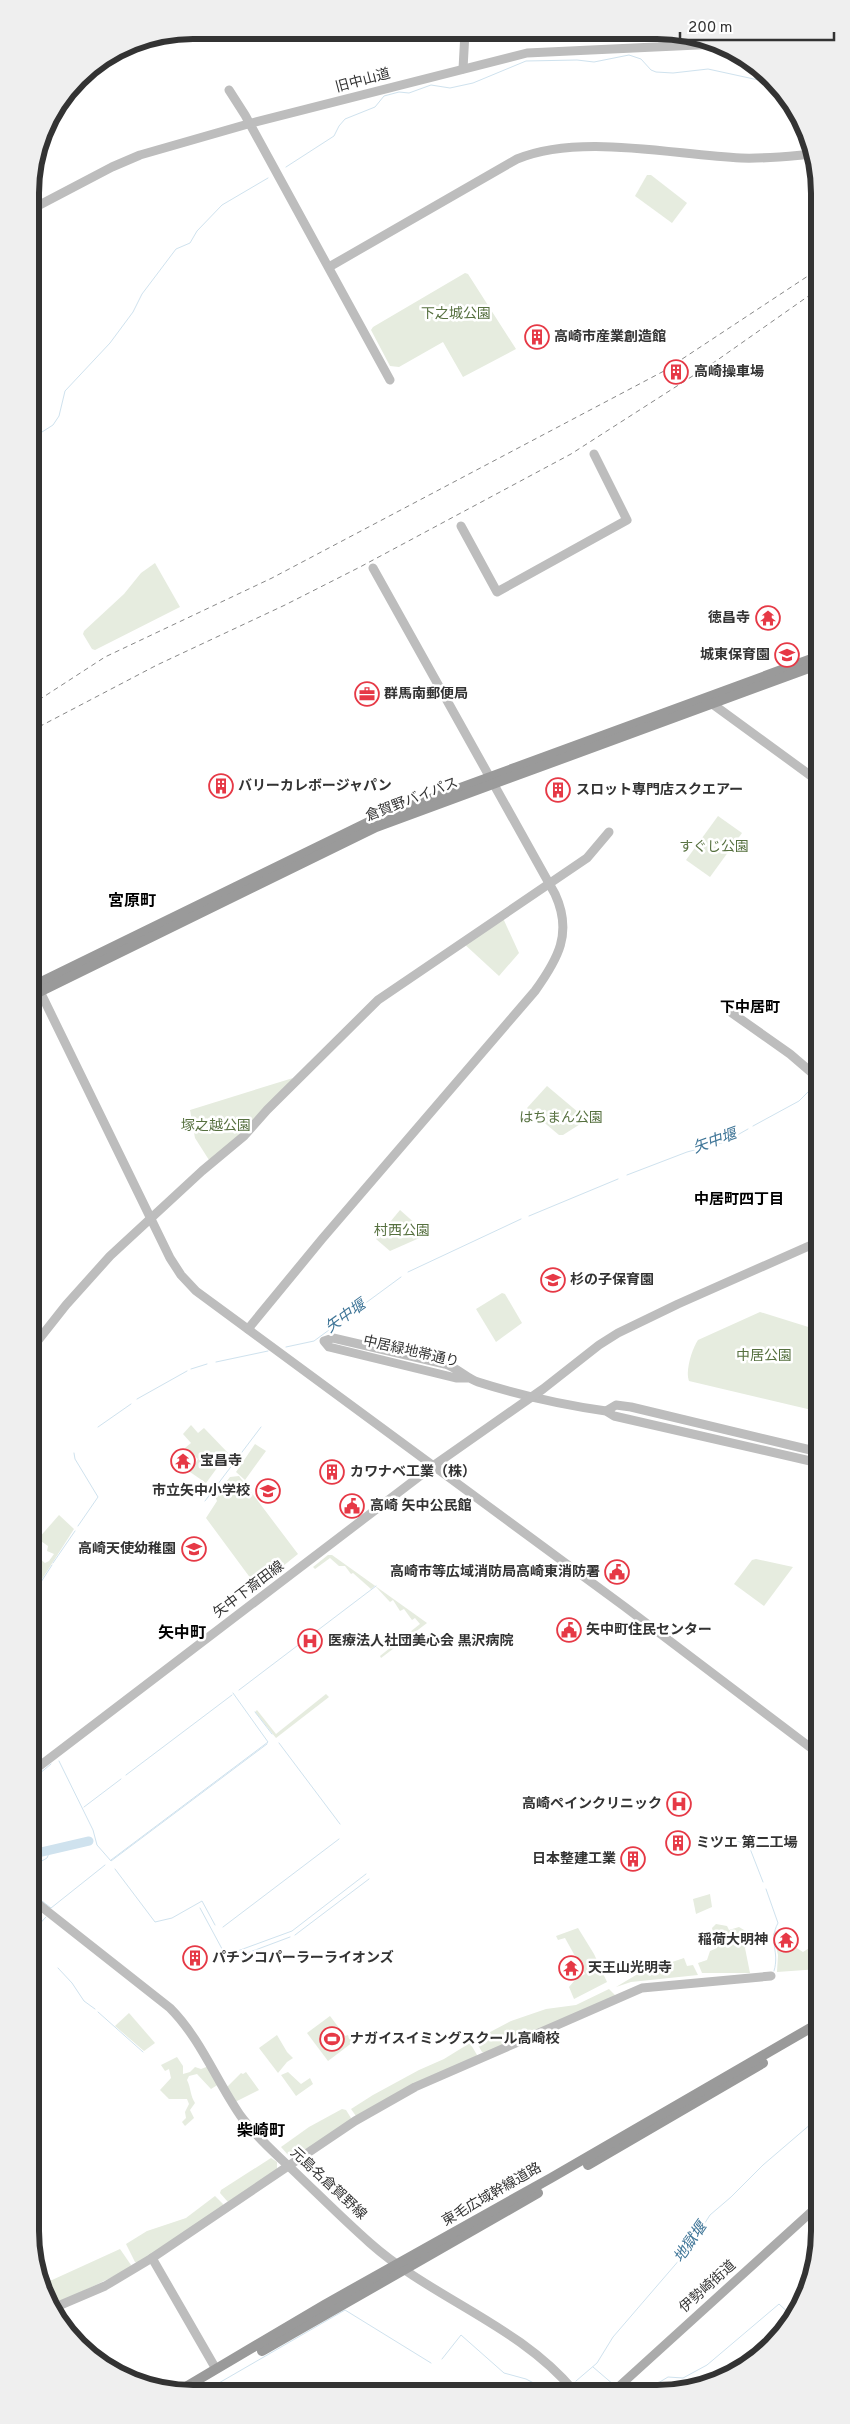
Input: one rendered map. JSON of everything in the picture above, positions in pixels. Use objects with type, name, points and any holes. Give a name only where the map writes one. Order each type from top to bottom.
[{"type":"highway","name":"倉賀野バイパス","points":[[708,701],[811,659]]},
{"type":"highway","name":"倉賀野バイパス","points":[[39,986],[376,827],[492,780],[708,701],[811,667]]},
{"type":"highway","name":"東毛広域幹線道路","points":[[202,2385],[811,2028]]},
{"type":"highway","name":"東毛広域幹線道路","points":[[189,2385],[326,2304],[402,2267],[811,2036]]},
{"type":"main road","name":"伊勢崎街道","points":[[621,2385],[811,2212]]},
{"type":"street","points":[[463,69],[465,39]]},
{"type":"street","name":"旧中山道","points":[[39,205],[135,157],[248,124],[527,52],[698,45]]},
{"type":"street","points":[[229,90],[329,267],[390,380]]},
{"type":"street","points":[[329,267],[517,159],[545,150],[591,147],[750,158],[806,155]]},
{"type":"street","points":[[461,526],[497,592],[562,558],[627,520],[594,454]]},
{"type":"street","points":[[248,1329],[316,1246],[535,991],[553,967],[563,939],[561,905],[373,568]]},
{"type":"street","points":[[708,701],[811,776]]},
{"type":"street","points":[[39,1339],[66,1304],[110,1256],[150,1217],[244,1136],[267,1110],[378,1000],[592,855],[609,832]]},
{"type":"street","points":[[39,991],[180,1276],[196,1291],[644,1621],[811,1748]]},
{"type":"street","points":[[732,1013],[790,1054],[811,1072]]},
{"type":"street","name":"矢中下斎田線","points":[[39,1766],[433,1466],[533,1396],[618,1333],[811,1245]]},
{"type":"street","name":"中居緑地帯通り","points":[[469,1378],[455,1367],[445,1364],[333,1338],[324,1341],[329,1347],[456,1378],[469,1378],[533,1396],[606,1411],[617,1416],[811,1461]]},
{"type":"street","name":"中居緑地帯通り","points":[[606,1411],[616,1405],[631,1407],[811,1450]]},
{"type":"street","name":"元島名倉賀野線","points":[[39,1905],[145,1987],[178,2016],[240,2114],[288,2166],[371,2244],[402,2267],[532,2350],[556,2370],[569,2385]]},
{"type":"street","points":[[59,2306],[105,2286],[152,2258],[355,2121],[415,2088],[642,1988],[771,1976]]},
{"type":"street","points":[[152,2258],[216,2369]]},
{"type":"green space","points":[[647,175],[651,175],[687,203],[672,223],[635,196]]},
{"type":"green space","name":"下之城公園","points":[[465,273],[468,274],[516,349],[463,377],[443,342],[399,367],[390,366],[371,330],[373,327]]},
{"type":"green space","points":[[155,563],[180,607],[95,650],[92,649],[83,634],[84,631],[124,594],[141,573]]},
{"type":"green space","name":"すぐじ公園","points":[[718,816],[742,833],[710,877],[686,860]]},
{"type":"green space","points":[[502,916],[519,953],[499,976],[462,942]]},
{"type":"green space","name":"塚之越公園","points":[[293,1078],[240,1137],[209,1160],[195,1138],[190,1110]]},
{"type":"green space","name":"はちまん公園","points":[[547,1086],[585,1118],[585,1121],[563,1135],[559,1135],[527,1108]]},
{"type":"green space","name":"村西公園","points":[[400,1210],[418,1226],[424,1236],[390,1251],[376,1239]]},
{"type":"green space","points":[[502,1293],[505,1294],[522,1323],[496,1342],[476,1309]]},
{"type":"green space","name":"中居公園","points":[[760,1312],[811,1328],[811,1410],[689,1381],[690,1360],[698,1340]]},
{"type":"green space","points":[[191,1425],[198,1433],[204,1428],[228,1453],[206,1483],[190,1472],[198,1459],[185,1448],[191,1443],[183,1434]]},
{"type":"green space","points":[[255,1444],[266,1451],[245,1480],[236,1472]]},
{"type":"green space","points":[[239,1476],[298,1554],[262,1583],[254,1583],[206,1518],[217,1501],[215,1496],[230,1477]]},
{"type":"green space","points":[[59,1515],[74,1529],[39,1584],[39,1558],[45,1563],[54,1554],[47,1551],[48,1546],[39,1538]]},
{"type":"green space","points":[[328,1555],[332,1555],[427,1623],[381,1658],[380,1656],[420,1624],[415,1618],[412,1620],[404,1609],[400,1611],[393,1600],[390,1602],[375,1586],[371,1589],[353,1573],[351,1574],[345,1566],[339,1566],[330,1558],[315,1569],[313,1567]]},
{"type":"green space","points":[[756,1559],[793,1567],[764,1606],[734,1584],[752,1560]]},
{"type":"green space","points":[[326,1694],[329,1697],[276,1738],[255,1712],[257,1710],[276,1734]]},
{"type":"green space","points":[[710,1894],[712,1907],[696,1914],[693,1899]]},
{"type":"green space","points":[[716,1924],[727,1926],[729,1930],[739,1927],[749,1933],[751,1943],[745,1948],[750,1973],[702,1973],[698,1963],[707,1960],[710,1951],[717,1948],[712,1928]]},
{"type":"green space","points":[[578,1928],[594,1954],[607,1982],[574,1999],[569,1987],[575,1980],[585,1974],[565,1938],[558,1940],[556,1936]]},
{"type":"green space","points":[[776,1931],[786,1946],[795,1947],[803,1952],[811,1947],[811,1970],[777,1972],[778,1955],[773,1934]]},
{"type":"green space","points":[[684,1958],[687,1966],[693,1965],[698,1975],[631,1982],[616,1987],[661,1960],[663,1965]]},
{"type":"green space","points":[[609,1989],[616,1996],[487,2053],[482,2052],[475,2040],[511,2021],[546,2009],[576,2005]]},
{"type":"green space","points":[[129,2013],[155,2043],[144,2051],[115,2026]]},
{"type":"green space","name":"ナガイスイミングスクール高崎校","points":[[330,2016],[345,2036],[348,2035],[353,2042],[328,2061],[307,2033]]},
{"type":"green space","points":[[277,2035],[293,2058],[278,2073],[259,2048]]},
{"type":"green space","points":[[470,2043],[477,2055],[476,2057],[356,2116],[351,2109],[373,2095],[444,2059]]},
{"type":"green space","points":[[177,2057],[183,2066],[183,2074],[190,2072],[195,2067],[201,2069],[209,2066],[219,2084],[211,2089],[197,2074],[189,2076],[187,2080],[195,2103],[190,2110],[194,2118],[185,2126],[182,2122],[186,2118],[185,2112],[189,2104],[187,2099],[169,2099],[160,2090],[171,2078],[169,2069],[165,2071],[161,2065]]},
{"type":"green space","points":[[246,2072],[259,2090],[235,2102],[227,2087],[241,2073]]},
{"type":"green space","points":[[288,2072],[301,2084],[310,2078],[313,2084],[296,2096],[281,2075]]},
{"type":"green space","points":[[342,2109],[346,2110],[351,2118],[350,2122],[296,2157],[289,2156],[281,2147],[309,2127]]},
{"type":"green space","points":[[271,2158],[277,2162],[277,2169],[228,2202],[220,2193],[221,2190]]},
{"type":"green space","points":[[215,2196],[223,2204],[222,2208],[138,2263],[135,2262],[126,2244],[147,2231],[186,2218]]},
{"type":"green space","points":[[120,2249],[131,2265],[129,2269],[57,2303],[47,2280],[52,2280]]},
{"type":"waterway","points":[[286,167],[334,136],[345,119],[375,107],[384,96],[399,92],[409,93],[431,85],[450,88],[473,83],[526,61],[577,60],[594,62],[629,55],[641,59],[651,70],[656,72],[673,73],[708,69],[762,81]]},
{"type":"waterway","points":[[39,434],[53,425],[59,416],[65,391],[110,343],[133,312],[142,294],[176,249],[190,243],[197,231],[222,205],[268,178]]},
{"type":"waterway","name":"矢中堰","points":[[753,1126],[799,1101],[811,1089]]},
{"type":"waterway","name":"矢中堰","points":[[627,1175],[687,1152],[725,1142],[748,1129]]},
{"type":"waterway","name":"矢中堰","points":[[529,1216],[618,1179]]},
{"type":"waterway","name":"矢中堰","points":[[408,1272],[521,1219]]},
{"type":"waterway","name":"矢中堰","points":[[286,1347],[314,1341],[401,1277]]},
{"type":"waterway","name":"矢中堰","points":[[216,1362],[268,1351]]},
{"type":"waterway","name":"矢中堰","points":[[191,1369],[207,1364]]},
{"type":"waterway","name":"矢中堰","points":[[137,1399],[187,1371]]},
{"type":"waterway","name":"矢中堰","points":[[98,1427],[131,1404]]},
{"type":"waterway","points":[[205,1501],[261,1427]]},
{"type":"waterway","name":"矢中堰","points":[[74,1453],[75,1459],[98,1497],[78,1526]]},
{"type":"waterway","name":"矢中堰","points":[[53,1563],[75,1531]]},
{"type":"waterway","name":"矢中堰","points":[[39,1585],[52,1565]]},
{"type":"waterway","points":[[239,1690],[376,1586]]},
{"type":"waterway","points":[[111,1860],[268,1742],[233,1693]]},
{"type":"waterway","points":[[126,1775],[232,1695]]},
{"type":"waterway","points":[[255,1712],[272,1734]]},
{"type":"waterway","points":[[279,1743],[340,1824]]},
{"type":"waterway","points":[[59,1761],[93,1830],[97,1845],[111,1861],[267,1744]]},
{"type":"waterway","points":[[39,1774],[51,1764]]},
{"type":"waterway","points":[[84,1807],[121,1779]]},
{"type":"waterway","points":[[223,1927],[339,1839]]},
{"type":"waterway","points":[[39,1853],[89,1841]]},
{"type":"waterway","points":[[737,1841],[749,1846],[763,1882]]},
{"type":"waterway","points":[[39,1863],[47,1858],[50,1851]]},
{"type":"waterway","points":[[39,1899],[51,1908],[105,1865]]},
{"type":"waterway","points":[[115,1869],[155,1922],[172,1918],[202,1901],[215,1925]]},
{"type":"waterway","points":[[232,1953],[292,1931],[366,1874]]},
{"type":"waterway","points":[[295,1935],[369,1879]]},
{"type":"waterway","points":[[766,1889],[778,1923],[774,1936],[776,1958],[774,1971]]},
{"type":"waterway","points":[[200,1908],[228,1960],[237,1957]]},
{"type":"waterway","points":[[39,1925],[46,1917]]},
{"type":"waterway","points":[[242,1955],[290,1937]]},
{"type":"waterway","points":[[58,1968],[72,1983],[84,2001],[95,2009]]},
{"type":"waterway","points":[[98,2012],[143,2052]]},
{"type":"waterway","name":"地獄堰","points":[[576,2381],[597,2363],[613,2337],[687,2251],[710,2215],[763,2165],[811,2124]]},
{"type":"waterway","points":[[655,2385],[668,2377],[683,2378],[707,2365],[779,2304],[788,2312]]},
{"type":"waterway","points":[[215,2385],[345,2310],[431,2363]]},
{"type":"waterway","points":[[442,2359],[461,2335],[504,2373],[526,2379],[538,2385]]},
{"type":"waterway","points":[[593,2367],[614,2385]]},
{"type":"railway","points":[[39,700],[105,657],[272,578],[664,371],[811,274]]},
{"type":"railway","points":[[39,727],[157,665],[285,605],[360,567],[571,454],[716,361],[811,294]]},
{"type":"place","name":"高崎市産業創造館","points":[[537,337]]},
{"type":"place","name":"高崎操車場","points":[[676,372]]},
{"type":"place","name":"徳昌寺","points":[[768,618]]},
{"type":"place","name":"城東保育園","points":[[787,655]]},
{"type":"place","name":"群馬南郵便局","points":[[367,694]]},
{"type":"place","name":"バリーカレボージャパン","points":[[221,786]]},
{"type":"place","name":"スロット専門店スクエアー","points":[[558,790]]},
{"type":"place","name":"杉の子保育園","points":[[553,1280]]},
{"type":"place","name":"宝昌寺","points":[[183,1461]]},
{"type":"place","name":"カワナベ工業（株）","points":[[332,1472]]},
{"type":"place","name":"市立矢中小学校","points":[[268,1491]]},
{"type":"place","name":"高崎 矢中公民館","points":[[352,1506]]},
{"type":"place","name":"高崎天使幼稚園","points":[[194,1549]]},
{"type":"place","name":"高崎市等広域消防局高崎東消防署","points":[[617,1572]]},
{"type":"place","name":"矢中町住民センター","points":[[569,1630]]},
{"type":"place","name":"医療法人社団美心会 黒沢病院","points":[[310,1641]]},
{"type":"place","name":"高崎ペインクリニック","points":[[679,1804]]},
{"type":"place","name":"ミツエ 第二工場","points":[[678,1843]]},
{"type":"place","name":"日本整建工業","points":[[633,1859]]},
{"type":"place","name":"稲荷大明神","points":[[786,1940]]},
{"type":"place","name":"パチンコパーラーライオンズ","points":[[195,1958]]},
{"type":"place","name":"天王山光明寺","points":[[571,1968]]},
{"type":"place","name":"ナガイスイミングスクール高崎校","points":[[332,2039]]},
{"type":"district","name":"宮原町","points":[[132,902]]},
{"type":"district","name":"下中居町","points":[[750,1008]]},
{"type":"district","name":"中居町四丁目","points":[[739,1200]]},
{"type":"district","name":"矢中町","points":[[182,1634]]},
{"type":"district","name":"柴崎町","points":[[261,2132]]}]
